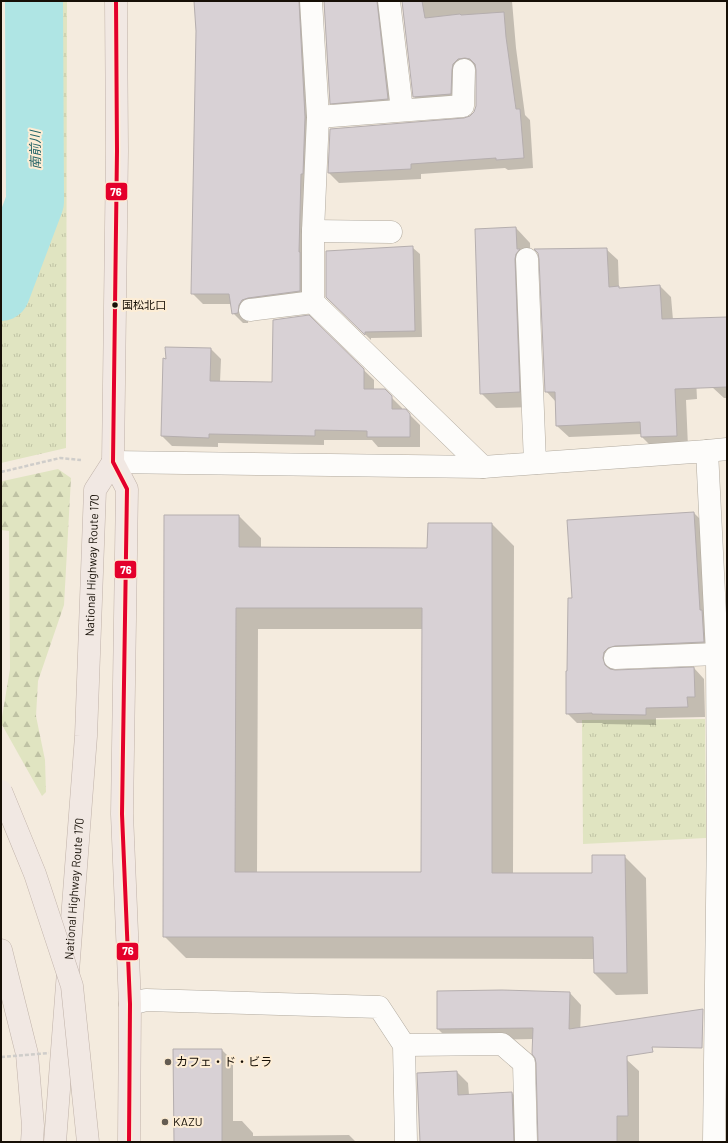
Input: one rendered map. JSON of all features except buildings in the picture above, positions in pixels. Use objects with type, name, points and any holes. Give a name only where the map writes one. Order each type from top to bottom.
[{"type":"highway","points":[[116,1],[113,462],[127,489],[122,814],[130,1004],[130,1142]]},
{"type":"highway","name":"National Highway Route 170","points":[[55,1142],[86,736],[96,490],[113,462]]},
{"type":"highway","name":"National Highway Route 170","points":[[1,791],[35,874],[72,986],[88,1142]]},
{"type":"highway","points":[[1,950],[27,1054],[33,1126],[32,1142]]},
{"type":"street","points":[[311,1],[318,118],[313,231],[312,302],[483,466]]},
{"type":"street","points":[[389,1],[402,110]]},
{"type":"street","points":[[318,118],[463,106],[464,70]]},
{"type":"street","points":[[313,231],[391,232]]},
{"type":"street","points":[[528,259],[535,463]]},
{"type":"street","points":[[250,310],[312,302]]},
{"type":"street","points":[[113,462],[483,466],[717,450],[717,654],[722,827],[721,1050],[714,1142]]},
{"type":"street","points":[[615,658],[717,654]]},
{"type":"street","points":[[130,1004],[146,1000],[379,1007],[404,1045],[406,1142]]},
{"type":"street","points":[[404,1045],[502,1044],[524,1063],[526,1142]]},
{"type":"path","points":[[1,472],[60,458],[113,462]]},
{"type":"path","points":[[1,1057],[49,1052]]},
{"type":"green space","points":[[50,1],[67,1],[66,448],[1,463],[1,321],[11,309],[51,190],[52,90]]},
{"type":"green space","points":[[58,469],[71,478],[64,605],[38,681],[36,716],[45,760],[46,792],[42,796],[1,723],[10,669],[9,531],[1,530],[1,483],[3,481]]},
{"type":"green space","points":[[705,719],[706,838],[583,844],[582,720]]},
{"type":"waterway","name":"南前川","points":[[1,292],[35,202],[34,1]]},
{"type":"transit line","name":"76","points":[[116,1],[117,151],[113,462],[127,489],[122,814],[130,1004],[129,1142]]},
{"type":"place","name":"国松北口","points":[[115,305]]},
{"type":"place","name":"カフェ・ド・ビラ","points":[[168,1062]]},
{"type":"place","name":"KAZU","points":[[165,1122]]}]
